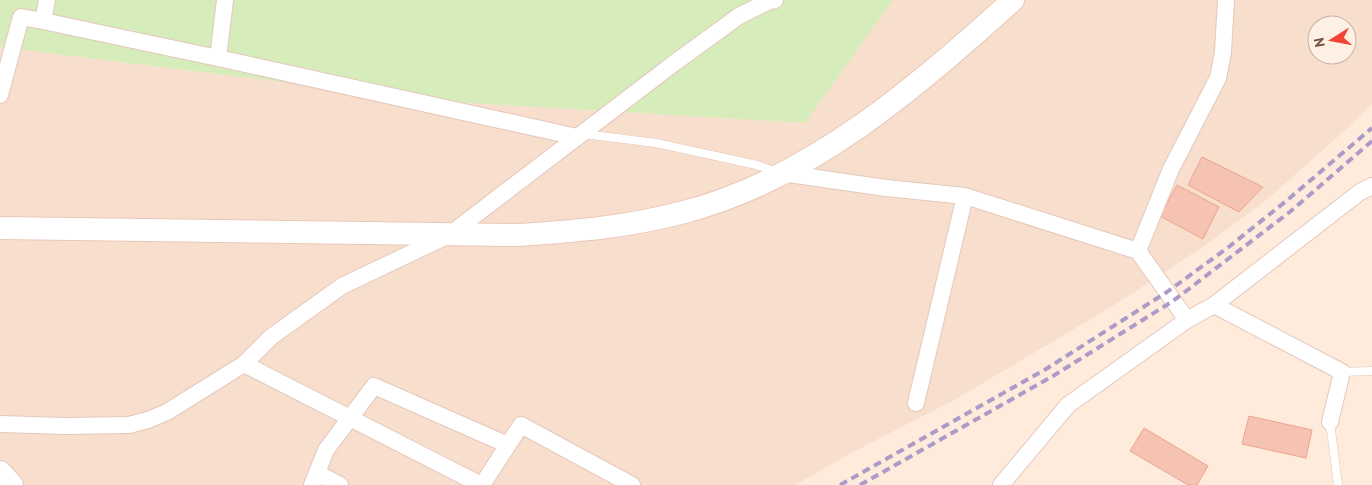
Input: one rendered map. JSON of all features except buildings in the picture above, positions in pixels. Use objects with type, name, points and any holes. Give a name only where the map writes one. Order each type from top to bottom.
[{"type":"street","points":[[43,21],[46,0]]},
{"type":"street","points":[[218,58],[224,0]]},
{"type":"street","points":[[0,424],[129,425],[167,412],[244,364],[271,337],[342,286],[449,235],[739,16],[776,0]]},
{"type":"street","points":[[0,228],[519,235],[594,230],[637,224],[686,212],[741,194],[821,152],[879,112],[932,71],[1013,0]]},
{"type":"street","points":[[1138,251],[1171,170],[1218,78],[1223,52],[1226,0]]},
{"type":"street","points":[[0,95],[21,17],[579,135]]},
{"type":"street","points":[[781,174],[965,196],[1138,251],[1187,320]]},
{"type":"street","points":[[1001,485],[1068,405],[1187,320],[1214,305],[1360,192],[1372,186]]},
{"type":"street","points":[[916,403],[965,196]]},
{"type":"street","points":[[1214,305],[1342,372],[1330,422]]},
{"type":"street","points":[[244,364],[482,485],[521,424],[632,485]]},
{"type":"street","points":[[340,485],[314,479],[326,450],[374,386],[508,445]]},
{"type":"street","points":[[0,472],[12,485]]},
{"type":"lane","points":[[579,135],[656,144],[756,164],[781,174]]},
{"type":"lane","points":[[1342,372],[1372,371]]},
{"type":"lane","points":[[1330,422],[1338,485]]},
{"type":"shaded area","points":[[893,0],[1372,0],[1372,104],[1264,202],[1204,246],[1119,302],[958,398],[853,452],[795,485],[0,485],[0,47],[436,101],[805,123]]},
{"type":"green space","points":[[0,0],[893,0],[805,123],[436,101],[0,47]]},
{"type":"railway","points":[[840,485],[1046,369],[1167,292],[1230,246],[1372,128]]},
{"type":"railway","points":[[860,485],[1053,376],[1173,301],[1291,211],[1372,141]]}]
